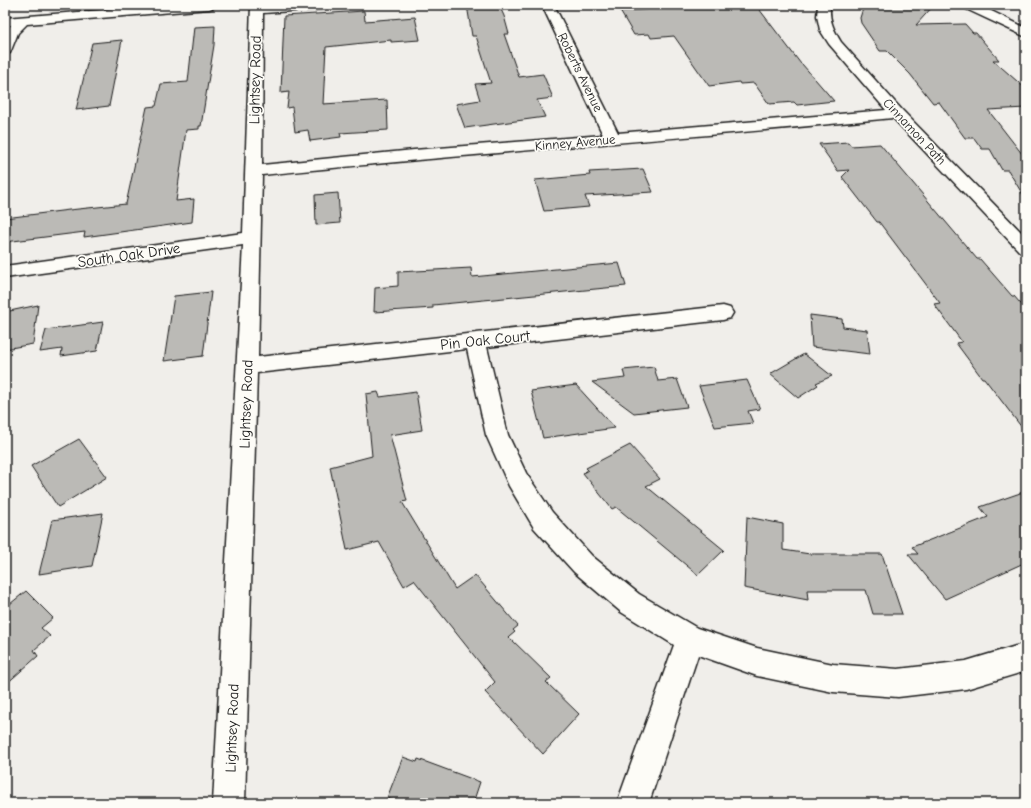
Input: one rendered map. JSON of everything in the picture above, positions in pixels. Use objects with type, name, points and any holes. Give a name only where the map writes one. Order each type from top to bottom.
[{"type":"street","points":[[5,50],[16,18],[203,5]]},
{"type":"street","points":[[256,8],[321,5]]},
{"type":"street","name":"Roberts Avenue","points":[[548,5],[613,139]]},
{"type":"street","name":"Cinnamon Path","points":[[824,5],[822,16],[827,30],[836,44],[897,112],[1026,248]]},
{"type":"street","points":[[968,5],[1008,22],[1026,33]]},
{"type":"street","name":"Lightsey Road","points":[[229,803],[252,238],[256,8]]},
{"type":"street","name":"Kinney Avenue","points":[[253,172],[360,159],[764,127],[897,112]]},
{"type":"street","name":"South Oak Drive","points":[[5,272],[252,238]]},
{"type":"street","name":"Pin Oak Court","points":[[247,366],[723,313]]},
{"type":"street","points":[[475,341],[497,435],[517,479],[543,520],[583,564],[630,603],[690,639],[757,662],[833,678],[898,683],[966,675],[1026,657]]},
{"type":"street","points":[[633,803],[690,639]]},
{"type":"building","points":[[467,5],[499,5],[509,34],[504,34],[519,77],[543,74],[553,98],[537,100],[545,117],[465,128],[456,104],[480,100],[475,84],[491,83],[476,36],[472,36]]},
{"type":"building","points":[[695,5],[756,5],[801,64],[834,101],[797,105],[794,102],[769,104],[754,83],[740,84],[739,82],[709,86],[674,36],[651,38],[649,34],[634,35],[620,11],[696,7]]},
{"type":"building","points":[[864,5],[934,5],[916,25],[965,24],[973,33],[976,33],[999,60],[993,60],[1026,89],[1026,108],[988,110],[1026,159],[1026,200],[1008,170],[1002,170],[990,149],[982,149],[974,138],[965,138],[939,102],[933,103],[910,74],[887,51],[880,51],[861,23],[860,18]]},
{"type":"building","points":[[364,11],[365,21],[415,17],[420,40],[391,42],[391,40],[326,47],[323,104],[387,100],[388,130],[340,133],[341,137],[310,141],[308,130],[295,132],[292,107],[287,108],[289,92],[281,93],[284,16]]},
{"type":"building","points":[[215,26],[214,45],[201,126],[199,126],[199,129],[186,130],[176,201],[194,199],[192,222],[84,237],[85,232],[5,242],[5,218],[126,204],[147,107],[156,106],[161,84],[188,82],[194,27]]},
{"type":"building","points":[[122,40],[109,106],[76,110],[92,43]]},
{"type":"building","points":[[848,142],[851,146],[880,144],[977,259],[980,259],[1026,310],[1026,433],[956,343],[962,342],[934,304],[940,303],[879,222],[877,222],[842,177],[849,170],[838,171],[819,144]]},
{"type":"building","points":[[643,169],[653,192],[585,196],[589,207],[544,211],[535,180],[590,175],[589,172]]},
{"type":"building","points":[[338,193],[340,223],[316,225],[315,195]]},
{"type":"building","points":[[619,263],[626,286],[433,305],[433,308],[374,312],[375,288],[398,286],[398,272],[471,268],[472,277]]},
{"type":"building","points":[[211,292],[203,356],[164,361],[174,296]]},
{"type":"building","points":[[38,305],[33,344],[5,349],[5,312]]},
{"type":"building","points":[[810,315],[842,319],[843,327],[867,330],[870,354],[812,347]]},
{"type":"building","points":[[103,322],[97,351],[61,356],[62,349],[40,352],[46,330]]},
{"type":"building","points":[[804,354],[832,376],[816,383],[818,385],[798,398],[770,374]]},
{"type":"building","points":[[654,367],[658,381],[677,379],[687,407],[634,413],[592,382],[625,378],[623,370]]},
{"type":"building","points":[[747,380],[760,409],[748,411],[753,423],[715,427],[699,386]]},
{"type":"building","points":[[576,385],[615,428],[543,438],[531,391]]},
{"type":"building","points":[[378,392],[380,397],[416,392],[422,430],[390,435],[407,501],[402,502],[455,589],[475,575],[518,626],[513,630],[515,632],[509,637],[551,678],[546,682],[579,714],[543,754],[485,692],[495,682],[414,580],[404,586],[379,542],[347,550],[330,467],[372,456],[366,394]]},
{"type":"building","points":[[79,439],[107,477],[58,507],[31,466]]},
{"type":"building","points":[[630,445],[660,479],[646,486],[724,550],[698,575],[616,507],[612,509],[583,473],[588,470],[586,468]]},
{"type":"building","points":[[1026,491],[1026,562],[945,599],[908,554],[918,554],[912,547],[988,517],[980,507]]},
{"type":"building","points":[[103,513],[92,566],[39,574],[52,520]]},
{"type":"building","points":[[747,517],[783,524],[783,550],[810,554],[882,554],[902,614],[873,614],[866,590],[807,590],[808,600],[744,588]]},
{"type":"building","points":[[26,591],[53,618],[41,628],[50,636],[34,650],[38,656],[5,685],[5,608]]},
{"type":"building","points":[[403,757],[417,762],[418,759],[480,782],[473,803],[400,803],[387,798]]}]
